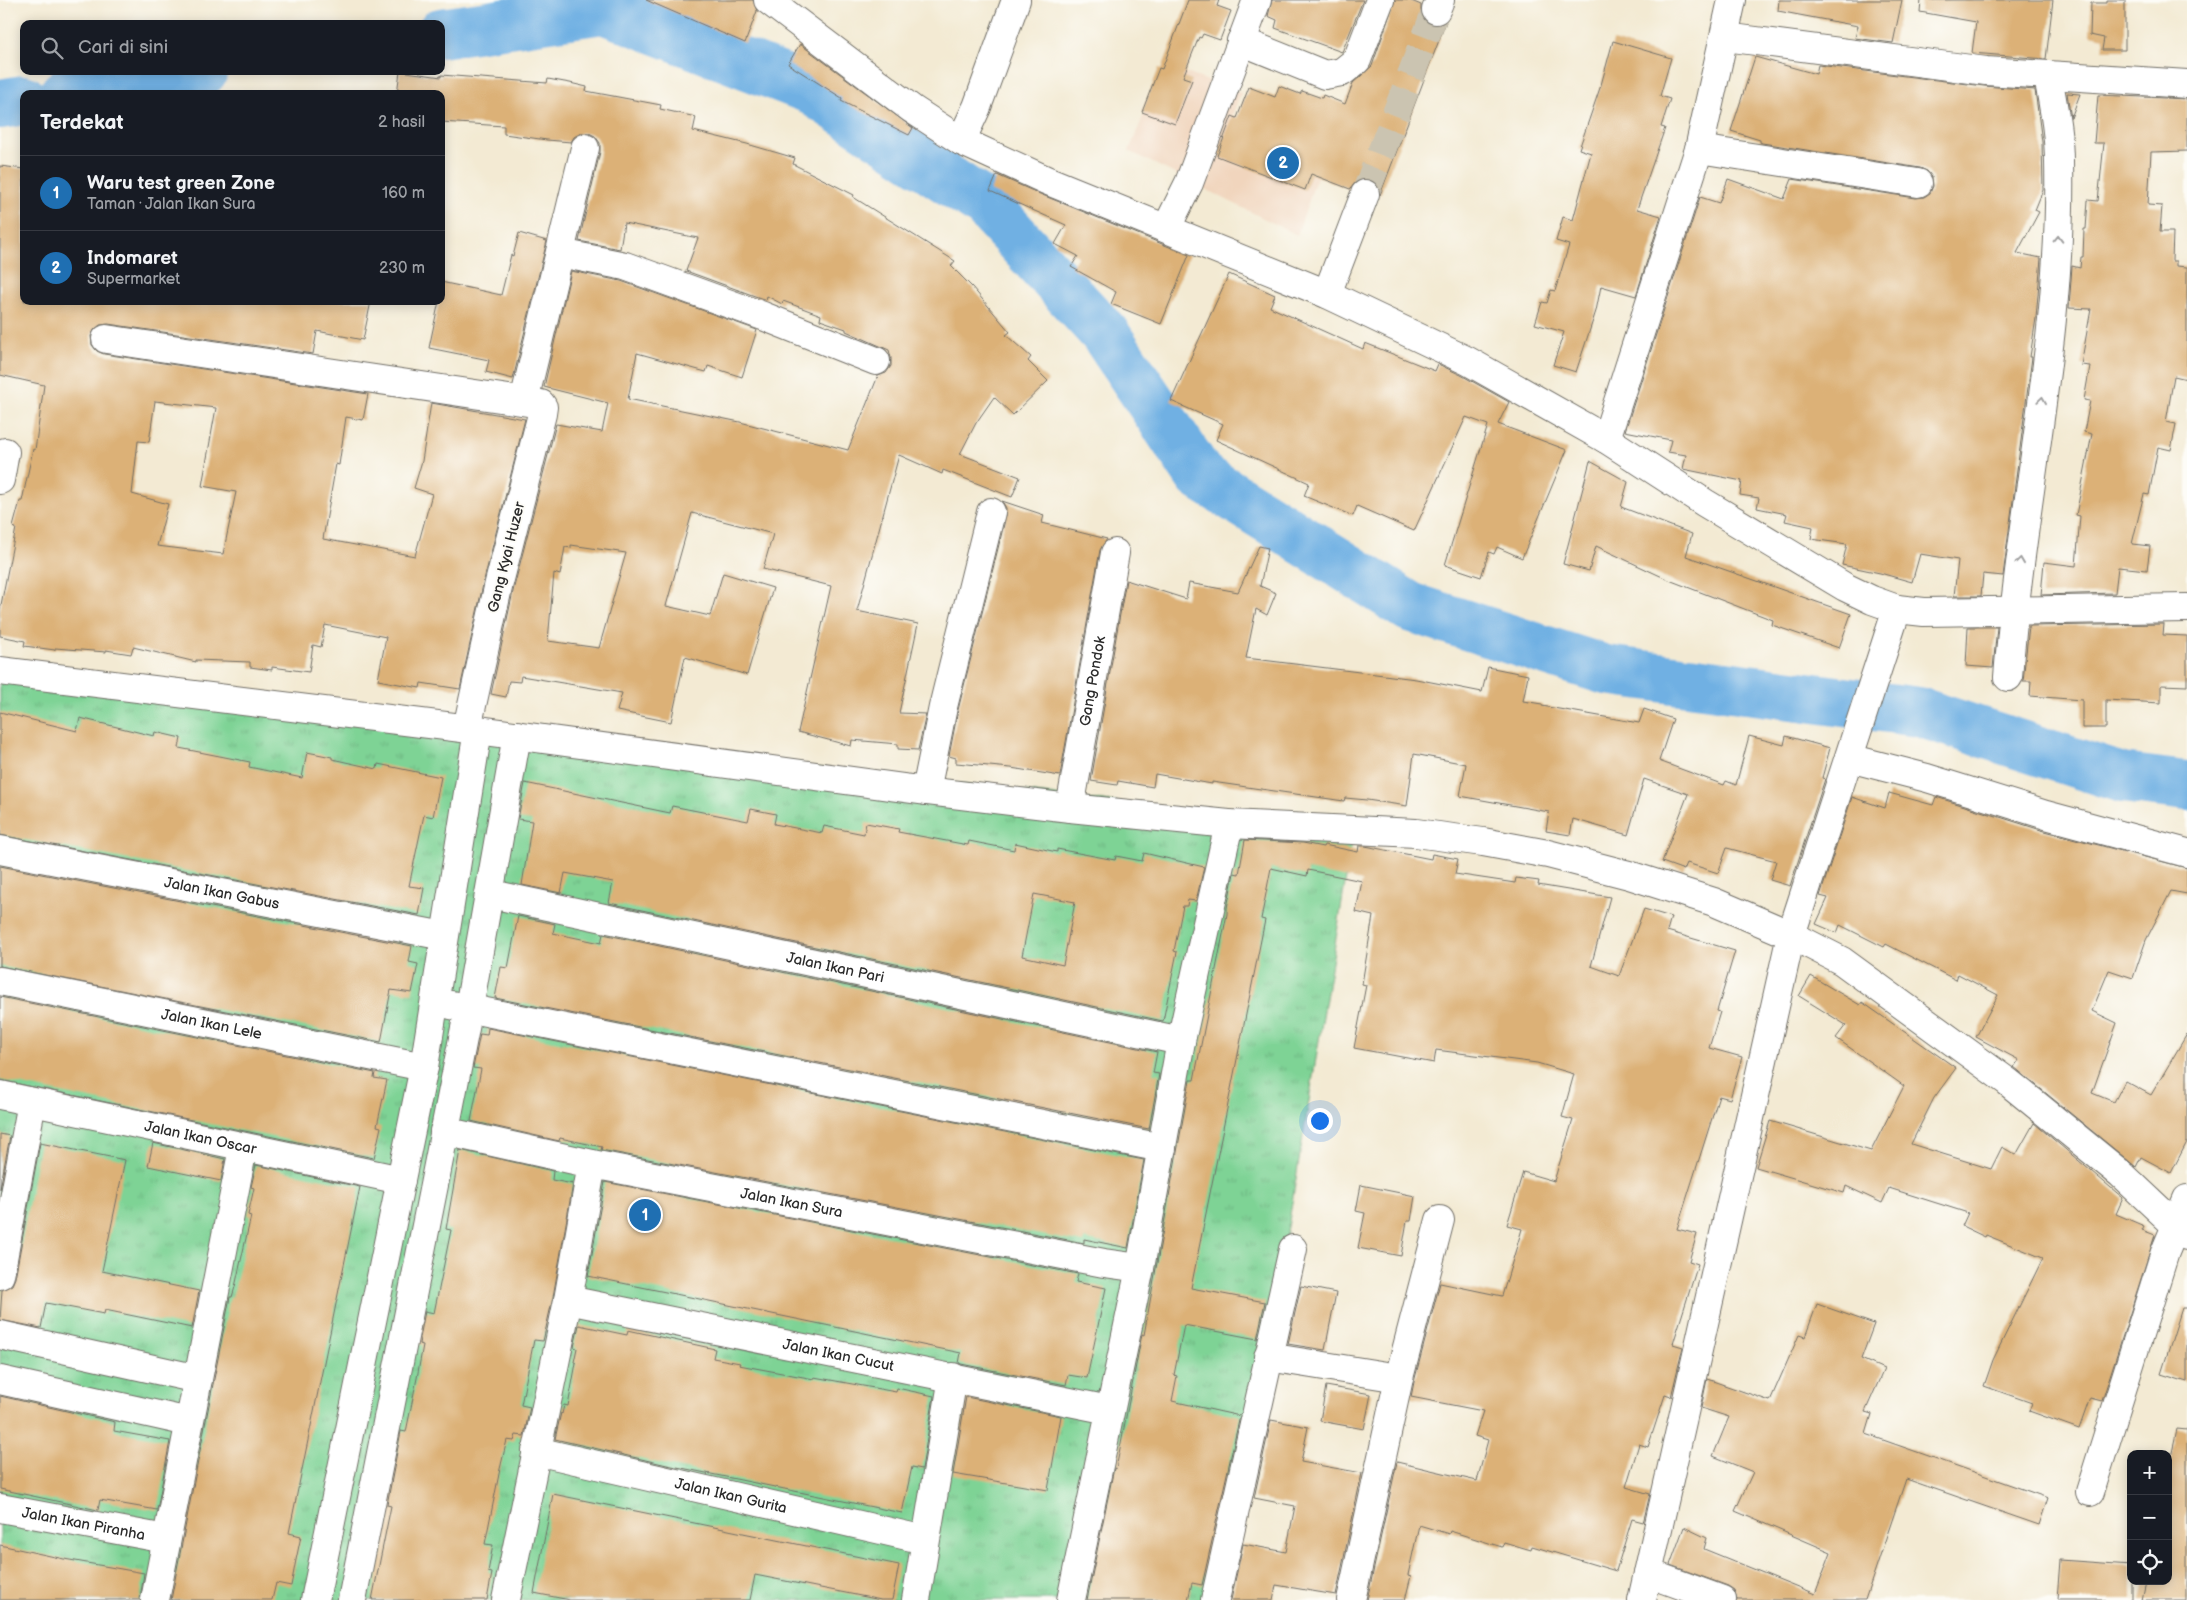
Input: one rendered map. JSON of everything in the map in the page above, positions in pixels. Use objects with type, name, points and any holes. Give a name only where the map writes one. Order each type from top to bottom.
[{"type":"street","points":[[768,0],[912,109],[968,126],[1054,183],[1170,222],[1468,361],[1606,439],[1705,503],[1872,600],[1897,609],[1924,612],[2187,608]]},
{"type":"street","points":[[968,126],[1016,0]]},
{"type":"street","points":[[1170,222],[1189,183],[1257,0]]},
{"type":"street","points":[[1241,41],[1325,75],[1342,72],[1357,60],[1380,0]]},
{"type":"street","points":[[1606,439],[1699,149],[1732,0]]},
{"type":"street","points":[[1725,37],[1986,71],[2187,84]]},
{"type":"street","points":[[2008,677],[2014,610],[2056,291],[2060,162],[2057,128],[2048,76]]},
{"type":"street","points":[[106,339],[524,402],[585,148]]},
{"type":"street","points":[[1699,149],[1918,183]]},
{"type":"street","points":[[1327,294],[1365,194]]},
{"type":"street","points":[[560,253],[634,269],[762,316],[876,361]]},
{"type":"street","name":"Gang Kyai Huzer","points":[[472,729],[499,583],[543,410],[543,407],[537,402],[524,402]]},
{"type":"street","points":[[0,480],[5,452]]},
{"type":"street","points":[[926,791],[943,707],[991,512]]},
{"type":"street","name":"Gang Pondok","points":[[1070,808],[1115,553]]},
{"type":"street","points":[[1642,1600],[1791,936],[1897,609]]},
{"type":"street","points":[[0,671],[472,729],[926,791],[1230,824],[1416,833],[1548,854],[1629,875],[1714,902],[1842,961],[2008,1082],[2121,1174],[2182,1230]]},
{"type":"street","points":[[315,1600],[424,1067],[472,729]]},
{"type":"street","points":[[352,1600],[491,894],[517,735]]},
{"type":"street","points":[[1852,747],[1927,778],[2046,815],[2187,853]]},
{"type":"street","points":[[1071,1600],[1140,1268],[1181,1041],[1230,824]]},
{"type":"street","name":"Jalan Ikan Gabus","points":[[0,850],[444,936]]},
{"type":"street","name":"Jalan Ikan Pari","points":[[491,894],[1181,1041]]},
{"type":"street","name":"Jalan Ikan Lele","points":[[0,981],[424,1067]]},
{"type":"street","points":[[434,1001],[1162,1148]]},
{"type":"street","name":"Jalan Ikan Oscar","points":[[0,1095],[401,1180]]},
{"type":"street","points":[[0,1275],[4,1234],[32,1102]]},
{"type":"street","name":"Jalan Ikan Sura","points":[[444,1131],[592,1164],[1104,1263],[1140,1268]]},
{"type":"street","points":[[155,1600],[243,1148]]},
{"type":"street","points":[[506,1600],[568,1300],[592,1164]]},
{"type":"street","points":[[2090,1492],[2162,1261],[2182,1230],[2187,1199]]},
{"type":"street","points":[[1350,1600],[1399,1378],[1440,1220]]},
{"type":"street","points":[[1215,1600],[1293,1249]]},
{"type":"street","name":"Jalan Ikan Cucut","points":[[568,1300],[1109,1410]]},
{"type":"street","points":[[0,1335],[198,1379]]},
{"type":"street","points":[[1268,1357],[1399,1378]]},
{"type":"street","points":[[916,1600],[953,1377]]},
{"type":"street","points":[[0,1380],[189,1422]]},
{"type":"street","points":[[358,1391],[392,1397]]},
{"type":"street","name":"Jalan Ikan Gurita","points":[[536,1451],[925,1540]]},
{"type":"street","name":"Jalan Ikan Piranha","points":[[0,1508],[166,1539]]},
{"type":"street","points":[[1648,1573],[1722,1600]]},
{"type":"shaded area","points":[[1164,65],[1241,93],[1232,115],[1323,159],[1297,235],[1129,151]]},
{"type":"green space","points":[[0,673],[1354,830],[1226,1600],[0,1600]]},
{"type":"building","points":[[646,0],[753,0],[757,11],[745,43]]},
{"type":"building","points":[[1188,0],[1219,0],[1217,6],[1231,11],[1220,40],[1203,34],[1201,38],[1199,37],[1183,77],[1192,80],[1175,124],[1142,112],[1159,68],[1162,69]]},
{"type":"building","points":[[1272,0],[1363,0],[1342,52],[1275,28],[1277,20],[1268,16]]},
{"type":"building","points":[[1395,0],[1409,0],[1421,5],[1423,19],[1430,24],[1439,25],[1446,22],[1380,195],[1377,185],[1370,179],[1362,179],[1356,182],[1350,189],[1311,174],[1305,190],[1217,156],[1232,116],[1237,118],[1249,87],[1275,97],[1279,86],[1300,94],[1302,91],[1322,98],[1323,95],[1345,104],[1353,83],[1372,66]]},
{"type":"building","points":[[1779,0],[1902,0],[1893,43],[1855,38],[1858,26],[1778,11]]},
{"type":"building","points":[[1921,0],[2053,0],[2046,59],[1972,53],[1976,22],[1920,12]]},
{"type":"building","points":[[2107,0],[2125,0],[2125,50],[2102,50],[2104,38],[2090,35],[2091,3],[2107,3]]},
{"type":"building","points":[[1613,41],[1671,58],[1660,96],[1670,99],[1661,127],[1665,128],[1637,209],[1661,216],[1636,296],[1601,286],[1596,311],[1576,372],[1553,365],[1564,332],[1535,324],[1542,302],[1547,303],[1551,290],[1555,291],[1569,245],[1556,241],[1563,217],[1573,220],[1591,153],[1579,149],[1601,85]]},
{"type":"building","points":[[800,44],[913,128],[909,135],[841,101],[842,98],[788,64]]},
{"type":"building","points":[[1755,57],[1816,74],[1818,65],[1984,86],[2035,90],[2042,142],[2043,190],[2035,210],[2039,212],[2017,253],[2041,258],[2036,318],[2030,357],[2032,357],[2003,576],[1983,574],[1981,596],[1954,596],[1958,560],[1920,554],[1912,582],[1842,565],[1847,544],[1811,539],[1813,527],[1785,521],[1787,514],[1757,508],[1759,498],[1740,495],[1742,481],[1683,469],[1686,455],[1668,452],[1671,440],[1625,431],[1700,197],[1719,203],[1728,179],[1784,199],[1792,179],[1916,198],[1924,197],[1930,193],[1933,186],[1932,177],[1927,171],[1920,168],[1762,143],[1760,140],[1731,131]]},
{"type":"building","points":[[399,75],[441,77],[441,75],[547,83],[548,79],[570,83],[587,87],[586,91],[661,105],[660,109],[696,117],[693,131],[795,158],[793,164],[854,195],[853,197],[955,261],[951,266],[972,287],[1010,332],[1006,335],[1031,357],[1028,361],[1048,381],[1013,415],[994,397],[976,423],[960,454],[1020,477],[1012,497],[943,470],[942,474],[899,455],[857,611],[918,624],[899,713],[926,714],[918,750],[898,749],[898,744],[852,740],[851,746],[798,732],[831,586],[763,569],[773,534],[692,513],[666,606],[710,616],[723,573],[773,588],[747,675],[685,657],[671,722],[617,711],[622,693],[521,676],[520,682],[509,681],[506,697],[491,694],[514,587],[556,424],[602,432],[608,403],[544,387],[571,271],[621,281],[757,330],[742,377],[708,366],[706,372],[637,353],[628,399],[740,422],[848,450],[878,376],[886,373],[891,366],[889,350],[846,331],[846,329],[820,320],[821,315],[783,301],[782,304],[767,296],[766,300],[686,271],[698,238],[624,223],[620,249],[579,241],[600,152],[600,143],[595,136],[589,133],[581,133],[574,137],[571,142],[504,134],[504,126],[445,122],[445,90],[398,90]],"holes":[[[571,545],[626,553],[599,648],[548,641],[554,573],[560,575],[565,547],[571,548]]]},
{"type":"building","points":[[2067,93],[2080,94],[2071,118],[2069,106]]},
{"type":"building","points":[[2098,95],[2187,99],[2187,151],[2151,152],[2148,205],[2162,206],[2160,232],[2173,232],[2172,261],[2176,261],[2176,266],[2187,267],[2187,379],[2174,376],[2166,422],[2176,424],[2171,450],[2158,447],[2149,495],[2144,494],[2132,544],[2150,546],[2147,570],[2118,567],[2115,593],[2041,595],[2044,562],[2076,566],[2080,516],[2076,515],[2092,434],[2084,432],[2090,401],[2084,400],[2090,366],[2081,365],[2091,309],[2069,308],[2072,266],[2080,268],[2081,257],[2083,257],[2088,200],[2098,201],[2104,143],[2094,143]]},
{"type":"building","points":[[0,166],[20,168],[20,305],[370,305],[363,340],[317,331],[313,354],[108,324],[100,325],[94,330],[91,336],[92,345],[97,351],[104,354],[368,394],[363,420],[346,417],[339,465],[336,464],[323,539],[415,556],[432,494],[414,488],[422,461],[431,403],[525,419],[484,580],[460,689],[421,683],[420,688],[378,680],[386,637],[325,625],[321,647],[313,645],[309,672],[272,667],[272,670],[250,667],[250,662],[196,660],[196,662],[133,647],[131,654],[106,650],[106,652],[55,648],[55,650],[24,646],[25,641],[0,636],[0,610],[16,528],[13,527],[20,501],[22,501],[33,449],[35,450],[44,385],[0,375]],"holes":[[[155,401],[216,408],[202,486],[236,492],[223,554],[157,546],[168,504],[132,494],[138,441],[149,442]]]},
{"type":"building","points":[[997,175],[1189,255],[1161,324],[1111,304],[1116,292],[1071,267],[1078,256],[1055,244],[1066,225],[990,191]]},
{"type":"building","points":[[519,233],[547,241],[513,379],[486,372],[489,360],[429,348],[438,305],[445,305],[445,283],[501,295],[511,255],[513,256]]},
{"type":"building","points":[[1229,274],[1275,295],[1270,307],[1363,349],[1365,343],[1435,371],[1438,364],[1461,375],[1509,402],[1498,424],[1567,450],[1522,558],[1497,547],[1494,554],[1489,552],[1481,577],[1445,565],[1488,425],[1466,417],[1414,531],[1357,506],[1353,516],[1304,496],[1309,483],[1216,440],[1223,424],[1171,401]]},
{"type":"building","points":[[1590,461],[1628,482],[1621,507],[1692,534],[1686,556],[1851,614],[1839,648],[1772,625],[1773,620],[1669,580],[1596,546],[1589,571],[1563,564]]},
{"type":"building","points":[[1002,501],[1044,515],[1042,523],[1107,539],[1100,550],[1060,776],[1011,768],[956,763],[956,758],[949,756],[958,710],[1006,516],[1006,508]]},
{"type":"building","points":[[1259,546],[1268,548],[1260,586],[1276,593],[1267,615],[1256,609],[1246,658],[1416,679],[1482,692],[1488,667],[1528,675],[1523,701],[1639,723],[1644,709],[1673,719],[1659,761],[1724,785],[1726,781],[1736,785],[1749,736],[1784,745],[1786,736],[1830,748],[1822,778],[1825,779],[1790,886],[1770,880],[1776,861],[1727,848],[1718,873],[1687,863],[1684,870],[1662,862],[1688,794],[1644,779],[1628,835],[1573,819],[1570,835],[1546,831],[1549,812],[1460,796],[1466,764],[1414,754],[1407,806],[1345,798],[1344,801],[1212,782],[1212,784],[1155,774],[1153,787],[1118,781],[1117,785],[1091,781],[1126,580],[1186,599],[1189,583],[1238,592]]},
{"type":"building","points":[[2164,624],[2163,635],[2187,636],[2187,686],[2161,685],[2161,703],[2106,700],[2106,728],[2082,728],[2082,700],[2030,696],[2031,681],[2023,681],[2029,626]]},
{"type":"building","points":[[1968,627],[1997,627],[1993,668],[1966,666]]},
{"type":"building","points":[[0,712],[77,731],[80,718],[154,736],[155,732],[181,738],[179,748],[250,762],[249,767],[302,778],[307,752],[377,769],[378,764],[441,777],[433,817],[424,815],[409,886],[424,888],[419,915],[0,835]]},
{"type":"building","points":[[525,783],[670,813],[672,806],[748,821],[751,809],[776,814],[774,824],[822,833],[824,826],[864,834],[866,823],[899,829],[898,832],[968,845],[969,841],[1014,850],[1015,843],[1057,852],[1057,849],[1115,860],[1116,856],[1142,861],[1144,853],[1204,867],[1196,901],[1188,900],[1187,906],[1183,906],[1174,951],[1177,952],[1163,1021],[609,903],[613,882],[565,873],[561,893],[522,885],[532,821],[518,819]],"holes":[[[1034,894],[1075,902],[1063,965],[1022,956]]]},
{"type":"building","points":[[1889,793],[1933,805],[1936,797],[2041,830],[2187,868],[2187,894],[2171,891],[2146,940],[2133,978],[2109,970],[2092,1011],[2117,1023],[2092,1093],[2114,1102],[2125,1081],[2151,1095],[2187,1034],[2187,1142],[2171,1173],[2141,1157],[2136,1167],[2014,1067],[2019,1060],[1976,1037],[1998,995],[1958,974],[1956,980],[1886,944],[1884,947],[1840,925],[1837,933],[1816,924],[1828,898],[1820,896],[1852,797],[1885,808]]},
{"type":"building","points":[[1245,840],[1303,843],[1323,847],[1324,845],[1358,852],[1359,846],[1365,846],[1431,859],[1432,854],[1458,859],[1455,874],[1515,883],[1516,878],[1539,881],[1538,885],[1610,897],[1591,966],[1619,976],[1644,909],[1671,917],[1667,931],[1735,951],[1717,1011],[1720,1012],[1709,1048],[1742,1057],[1730,1099],[1719,1096],[1677,1229],[1697,1234],[1689,1261],[1698,1264],[1673,1344],[1683,1347],[1671,1397],[1665,1395],[1648,1447],[1639,1444],[1626,1487],[1650,1494],[1644,1519],[1643,1522],[1632,1519],[1616,1571],[1532,1546],[1531,1550],[1504,1542],[1502,1547],[1450,1531],[1449,1534],[1419,1525],[1408,1575],[1411,1576],[1405,1600],[1367,1600],[1397,1462],[1477,1481],[1488,1440],[1475,1436],[1483,1411],[1411,1397],[1414,1382],[1440,1283],[1502,1296],[1522,1229],[1507,1225],[1523,1172],[1554,1181],[1573,1120],[1562,1117],[1574,1074],[1537,1063],[1436,1050],[1434,1063],[1354,1048],[1366,985],[1362,984],[1373,916],[1356,912],[1362,881],[1308,870],[1307,876],[1271,868],[1261,919],[1265,920],[1191,1288],[1265,1302],[1257,1339],[1184,1325],[1174,1375],[1177,1376],[1172,1401],[1240,1416],[1202,1585],[1192,1583],[1188,1600],[1087,1600],[1114,1468],[1116,1469],[1142,1334],[1144,1335],[1190,1080],[1194,1080],[1234,873],[1239,874]]},
{"type":"building","points":[[0,866],[412,946],[409,962],[418,964],[412,993],[391,990],[381,1042],[0,966]]},
{"type":"building","points":[[518,916],[555,924],[553,933],[601,943],[603,934],[1157,1052],[1153,1073],[1159,1074],[1149,1129],[495,998],[501,967],[508,968]]},
{"type":"building","points":[[1811,976],[1860,1005],[1862,1002],[1956,1068],[1934,1098],[1911,1144],[1991,1169],[2002,1147],[2016,1155],[2034,1123],[2123,1198],[2116,1214],[2144,1226],[2142,1230],[2155,1235],[2102,1401],[2090,1398],[2079,1429],[2029,1411],[2032,1403],[1984,1386],[1993,1360],[2043,1258],[1986,1235],[1985,1237],[1962,1226],[1968,1213],[1889,1188],[1882,1203],[1846,1186],[1844,1193],[1756,1167],[1770,1121],[1871,1151],[1904,1086],[1836,1038],[1846,1025],[1799,996]]},
{"type":"building","points":[[0,997],[375,1073],[374,1078],[387,1080],[377,1126],[381,1127],[374,1158],[0,1080]]},
{"type":"building","points":[[488,1028],[1144,1160],[1128,1248],[1084,1239],[1084,1243],[601,1150],[602,1147],[560,1138],[559,1141],[471,1121],[481,1069],[473,1068],[480,1034],[487,1035]]},
{"type":"building","points":[[0,1134],[10,1136],[0,1189]]},
{"type":"building","points":[[40,1143],[125,1160],[102,1271],[199,1291],[192,1328],[105,1310],[104,1314],[46,1303],[41,1328],[0,1320],[2,1290],[12,1285],[15,1278]]},
{"type":"building","points":[[153,1143],[225,1159],[221,1181],[148,1166]]},
{"type":"building","points":[[460,1150],[553,1171],[552,1180],[573,1184],[553,1297],[543,1341],[534,1340],[521,1405],[530,1407],[524,1436],[516,1435],[514,1441],[507,1440],[500,1469],[485,1544],[493,1545],[488,1572],[492,1573],[487,1600],[372,1600],[391,1506],[387,1505],[401,1431],[406,1432],[417,1378],[423,1345],[419,1344],[425,1311],[434,1313],[451,1230],[446,1229]]},
{"type":"building","points":[[256,1165],[360,1187],[289,1533],[301,1536],[291,1586],[276,1583],[272,1600],[171,1600],[230,1297],[232,1297],[235,1287],[251,1216],[248,1215],[254,1188],[251,1187]]},
{"type":"building","points":[[605,1182],[1078,1274],[1076,1282],[1106,1288],[1087,1378],[1068,1375],[1066,1385],[961,1364],[959,1363],[961,1353],[588,1276]]},
{"type":"building","points":[[1361,1185],[1415,1196],[1411,1221],[1407,1221],[1401,1256],[1358,1248],[1365,1213],[1356,1211]]},
{"type":"building","points":[[1301,1286],[1336,1293],[1325,1350],[1288,1344]]},
{"type":"building","points":[[1817,1304],[1874,1324],[1861,1359],[1884,1369],[1865,1412],[1872,1414],[1866,1434],[2048,1498],[2039,1525],[1906,1479],[1865,1600],[1737,1600],[1734,1590],[1728,1586],[1670,1565],[1684,1527],[1707,1538],[1704,1549],[1815,1594],[1831,1552],[1735,1511],[1753,1472],[1713,1456],[1729,1417],[1701,1408],[1707,1379],[1770,1401],[1799,1335],[1805,1337]]},
{"type":"building","points":[[2182,1308],[2187,1308],[2187,1382],[2161,1374]]},
{"type":"building","points":[[579,1325],[627,1335],[628,1330],[715,1349],[713,1358],[740,1363],[739,1365],[896,1392],[897,1388],[934,1396],[922,1469],[912,1467],[902,1513],[667,1465],[555,1439],[564,1405],[568,1406],[576,1363],[574,1362],[577,1348],[574,1347]]},
{"type":"building","points":[[1326,1386],[1371,1394],[1364,1429],[1320,1421]]},
{"type":"building","points":[[0,1396],[115,1422],[114,1431],[170,1441],[157,1510],[100,1500],[98,1510],[0,1489]]},
{"type":"building","points":[[966,1397],[1061,1416],[1048,1490],[953,1474]]},
{"type":"building","points":[[1271,1420],[1308,1427],[1301,1462],[1362,1473],[1336,1595],[1276,1585],[1273,1600],[1231,1600],[1243,1544],[1286,1552],[1295,1506],[1254,1498]]},
{"type":"building","points":[[2177,1429],[2187,1430],[2187,1600],[2141,1600],[2144,1585],[2172,1585],[2172,1452]]},
{"type":"building","points":[[553,1494],[899,1565],[892,1600],[881,1600],[755,1575],[750,1600],[570,1600],[534,1593]]},
{"type":"building","points":[[0,1545],[64,1559],[144,1573],[140,1600],[0,1600]]},
{"type":"building","points":[[2060,1560],[2127,1565],[2127,1585],[2131,1585],[2131,1600],[2057,1600]]},
{"type":"waterway","points":[[445,32],[603,9],[810,89],[985,204],[1105,334],[1200,476],[1410,607],[1606,670],[1919,712],[2122,778],[2187,786]]},
{"type":"waterway","points":[[88,90],[179,75]]},
{"type":"waterway","points":[[0,104],[20,101]]},
{"type":"tunnel","points":[[1365,194],[1436,10]]},
{"type":"place","name":"Indomaret","points":[[1283,163]]},
{"type":"place","name":"Waru test green Zone","points":[[645,1215]]}]
